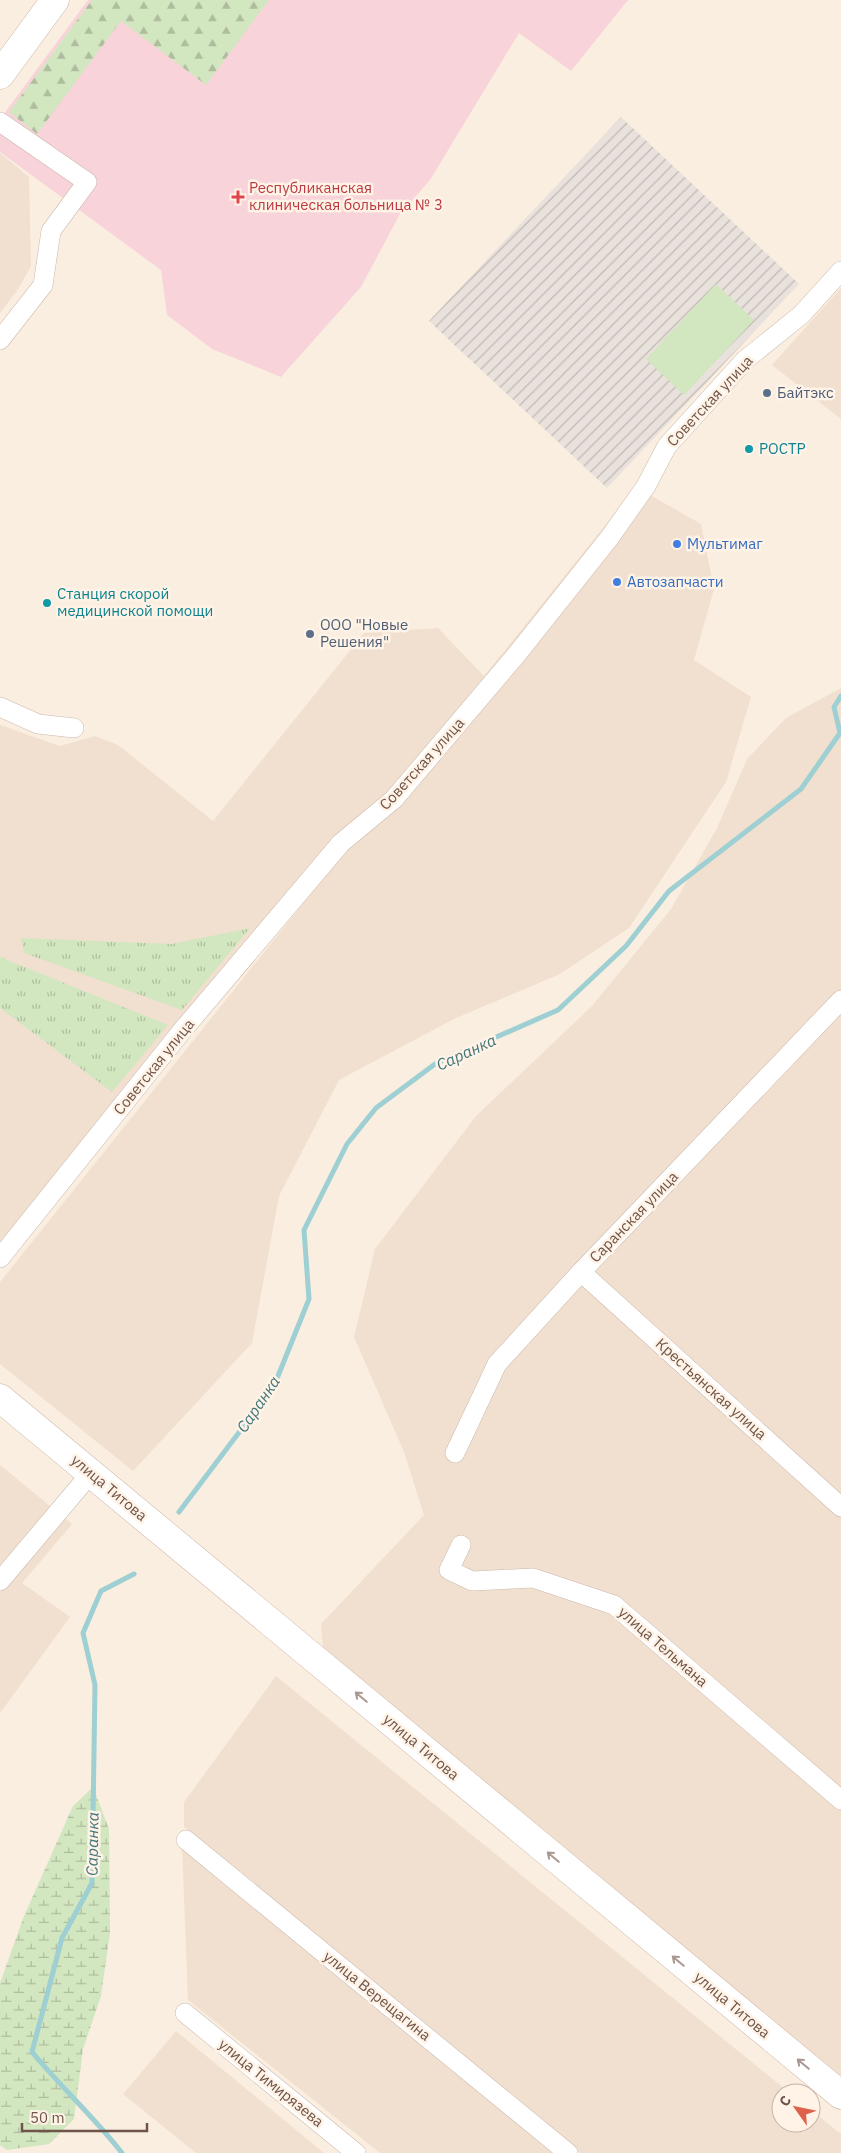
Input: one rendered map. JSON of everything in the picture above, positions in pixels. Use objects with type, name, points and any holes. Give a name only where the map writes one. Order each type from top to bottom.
[{"type":"main road","points":[[0,75],[55,0]]},
{"type":"main road","name":"улица Титова","points":[[0,1398],[841,2096]]},
{"type":"street","points":[[0,122],[87,182],[51,231],[43,285],[0,340]]},
{"type":"street","name":"Советская улица","points":[[0,1258],[181,1032],[341,843],[394,799],[518,654],[631,508],[646,486],[667,446],[744,360],[801,315],[841,271]]},
{"type":"street","points":[[0,707],[38,724],[74,728]]},
{"type":"street","name":"Саранская улица","points":[[455,1453],[497,1364],[581,1272],[838,1008]]},
{"type":"street","name":"Крестьянская улица","points":[[581,1272],[841,1507]]},
{"type":"street","points":[[0,1581],[91,1473]]},
{"type":"street","name":"улица Тельмана","points":[[461,1545],[449,1570],[472,1581],[533,1578],[614,1605],[841,1800]]},
{"type":"street","name":"улица Верещагина","points":[[186,1840],[568,2153]]},
{"type":"street","name":"улица Тимирязева","points":[[185,2013],[356,2153]]},
{"type":"shaded area","name":"Республиканская клиническая больница № 3","points":[[88,0],[628,0],[571,71],[519,33],[430,180],[400,214],[361,287],[281,377],[212,349],[167,315],[161,270],[0,152],[0,119]]},
{"type":"shaded area","points":[[621,117],[799,284],[607,488],[429,321]]},
{"type":"shaded area","points":[[0,153],[29,177],[31,266],[18,289],[0,313]]},
{"type":"shaded area","points":[[841,288],[841,419],[772,365]]},
{"type":"shaded area","points":[[636,487],[701,524],[714,589],[694,660],[751,697],[726,782],[629,928],[560,974],[454,1019],[339,1080],[279,1196],[252,1343],[133,1471],[0,1364],[0,1282],[366,825],[286,898],[0,1242],[0,725],[60,746],[95,736],[118,745],[213,821],[364,633],[438,628],[484,676]]},
{"type":"shaded area","points":[[841,688],[841,2080],[323,1650],[321,1624],[424,1515],[404,1452],[354,1337],[375,1249],[476,1116],[592,1006],[671,909],[717,828],[747,759],[786,718]]},
{"type":"shaded area","points":[[0,1465],[72,1524],[22,1583],[70,1617],[0,1713]]},
{"type":"shaded area","points":[[276,1676],[778,2083],[771,2083],[771,2133],[821,2133],[821,2118],[841,2134],[841,2153],[580,2153],[184,1827],[184,1802]]},
{"type":"shaded area","points":[[182,1844],[561,2153],[380,2153],[188,2000]]},
{"type":"shaded area","points":[[176,2031],[324,2153],[196,2153],[123,2094]]},
{"type":"green space","points":[[92,0],[269,0],[206,85],[121,21],[37,134],[9,112]]},
{"type":"green space","points":[[716,284],[754,320],[684,395],[646,359]]},
{"type":"green space","points":[[250,928],[182,1010],[24,953],[21,938],[172,944]]},
{"type":"green space","points":[[0,957],[168,1025],[112,1092],[0,1008]]},
{"type":"green space","points":[[93,1787],[109,1829],[110,1933],[101,1996],[83,2049],[74,2119],[49,2144],[7,2150],[0,2145],[0,1983],[24,1916],[73,1806]]},
{"type":"waterway","name":"Саранка","points":[[179,1512],[274,1386],[309,1299],[304,1230],[347,1144],[376,1108],[435,1064],[558,1010],[626,946],[669,891],[801,789],[840,733],[834,707],[841,696]]},
{"type":"waterway","name":"Саранка","points":[[122,2153],[32,2052],[62,1938],[92,1883],[95,1685],[83,1633],[101,1591],[134,1574]]},
{"type":"place","name":"Республиканская клиническая больница № 3","points":[[238,197]]},
{"type":"place","name":"Байтэкс","points":[[767,393]]},
{"type":"place","name":"РОСТР","points":[[749,449]]},
{"type":"place","name":"Мультимаг","points":[[677,544]]},
{"type":"place","name":"Автозапчасти","points":[[617,582]]},
{"type":"place","name":"Станция скорой медицинской помощи","points":[[47,603]]},
{"type":"place","name":"ООО \"Новые Решения\"","points":[[310,634]]}]
